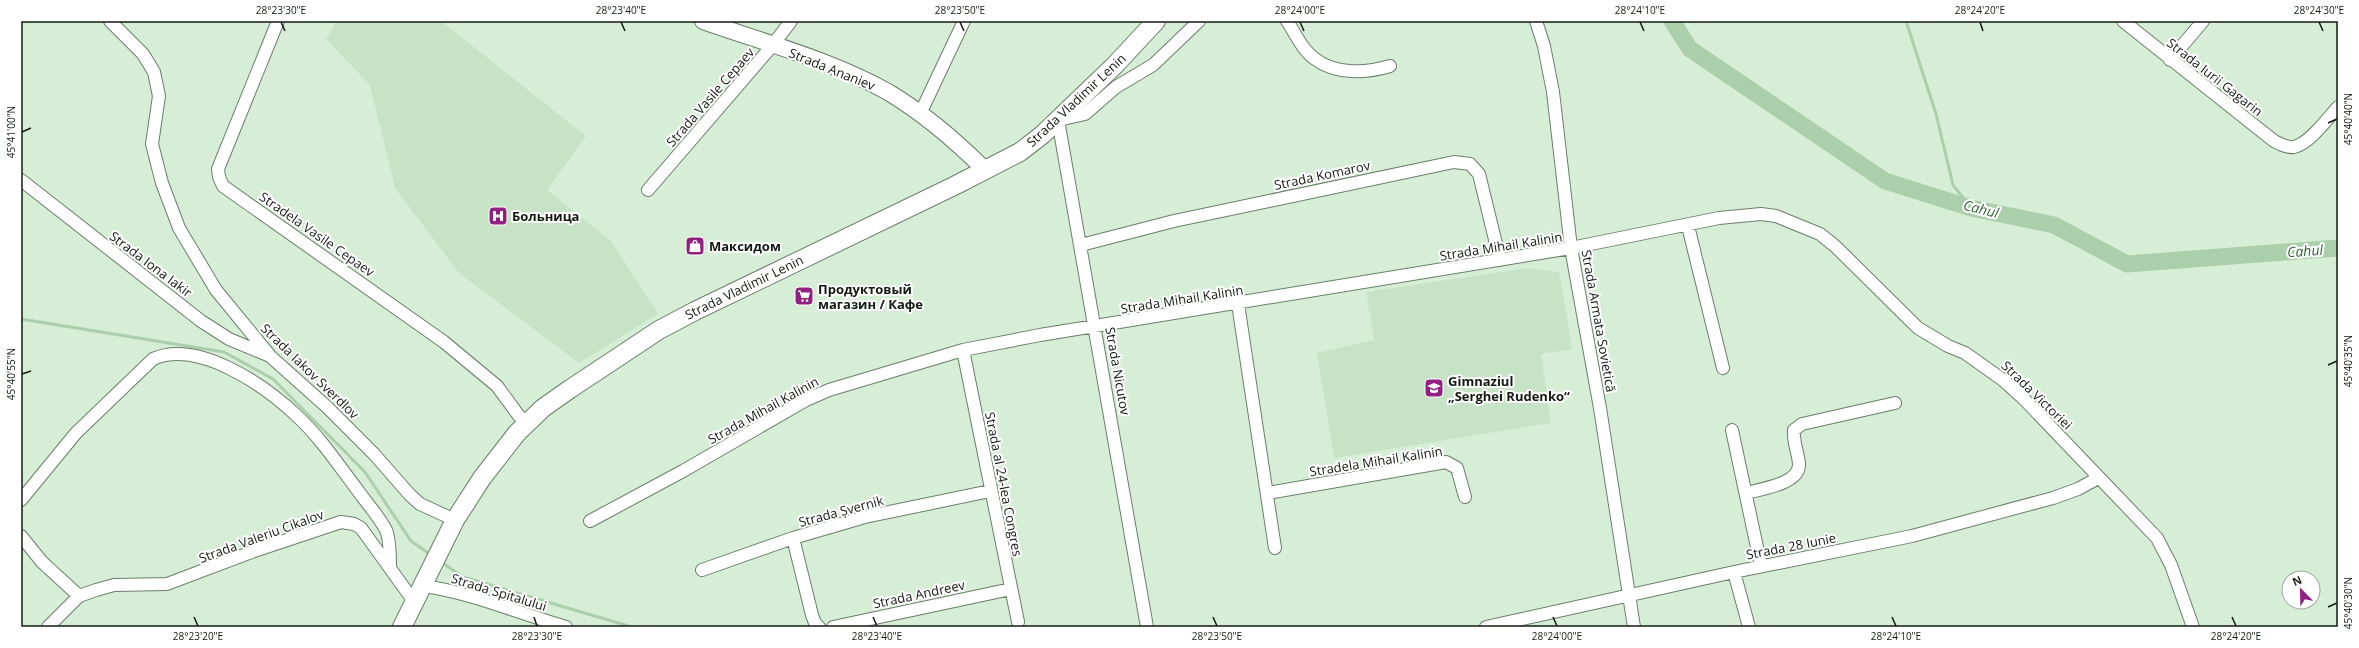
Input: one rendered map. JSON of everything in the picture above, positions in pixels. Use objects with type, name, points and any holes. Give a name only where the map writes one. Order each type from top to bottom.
[{"type":"main road","name":"Strada Vladimir Lenin","points":[[402,627],[453,525],[506,446],[527,423],[570,390],[658,330],[985,170],[1030,145],[1115,65],[1156,21]]},
{"type":"street","name":"Strada Iakov Sverdlov","points":[[110,21],[143,54],[154,72],[160,96],[152,144],[162,183],[179,228],[216,290],[271,357],[327,407],[415,500],[453,525]]},
{"type":"street","name":"Stradela Vasile Cepaev","points":[[278,21],[218,169],[219,178],[223,186],[444,342],[497,386],[519,416],[527,423]]},
{"type":"street","name":"Strada Ananiev","points":[[703,21],[860,78],[888,93],[920,114],[966,151],[985,170]]},
{"type":"street","name":"Strada Vasile Cepaev","points":[[648,190],[772,46],[791,21]]},
{"type":"street","points":[[920,114],[964,21]]},
{"type":"street","points":[[1058,120],[1085,114],[1116,87],[1153,65],[1199,21]]},
{"type":"street","points":[[1288,21],[1307,51],[1315,59],[1328,66],[1359,72],[1390,66]]},
{"type":"street","name":"Strada Armata Sovietică","points":[[1536,21],[1544,46],[1553,92],[1571,248],[1600,408],[1634,627]]},
{"type":"street","name":"Strada Iurii Gagarin","points":[[2123,21],[2170,60],[2274,141],[2283,146],[2294,147],[2318,129],[2338,107]]},
{"type":"street","points":[[2170,60],[2203,21]]},
{"type":"street","name":"Strada Nicutov","points":[[1058,120],[1096,326],[1147,627]]},
{"type":"street","name":"Strada Komarov","points":[[1081,245],[1174,221],[1454,162],[1470,164],[1479,174],[1500,260]]},
{"type":"street","name":"Strada Iona Iakir","points":[[21,180],[201,321],[229,339],[271,357]]},
{"type":"street","name":"Strada Mihail Kalinin","points":[[590,521],[683,471],[806,400],[864,378],[963,350],[1096,326],[1238,304],[1571,248],[1688,226],[1719,218],[1761,214],[1776,216],[1810,229]]},
{"type":"street","points":[[1688,226],[1723,368]]},
{"type":"street","name":"Strada Victoriei","points":[[1810,229],[1835,246],[1918,328],[1948,346],[1965,353],[2024,398],[2098,478],[2146,524],[2157,538],[2171,566],[2193,627]]},
{"type":"street","points":[[1238,304],[1268,493],[1275,548]]},
{"type":"street","name":"Strada al 24-lea Congres","points":[[963,350],[990,491],[1018,622]]},
{"type":"street","points":[[21,500],[76,433],[153,359],[163,355],[173,354],[204,357],[237,373],[272,396],[296,415],[326,448],[386,531],[390,566]]},
{"type":"street","points":[[1746,493],[1792,479],[1798,472],[1799,464],[1793,441],[1794,430],[1802,424],[1895,403]]},
{"type":"street","points":[[1732,430],[1761,566]]},
{"type":"street","name":"Stradela Mihail Kalinin","points":[[1268,493],[1446,462],[1457,468],[1465,498]]},
{"type":"street","name":"Strada 28 Iunie","points":[[1486,627],[1761,566],[1912,536],[2053,498],[2098,478]]},
{"type":"street","name":"Strada Șvernik","points":[[702,570],[793,538],[865,517],[990,491]]},
{"type":"street","points":[[373,511],[364,520],[361,528],[390,566],[415,603]]},
{"type":"street","name":"Strada Valeriu Cikalov","points":[[48,627],[79,596],[114,585],[167,584],[257,550],[341,522],[354,524],[361,528]]},
{"type":"street","points":[[21,536],[42,562],[79,596]]},
{"type":"street","points":[[793,538],[812,615],[815,623],[820,627]]},
{"type":"street","points":[[1734,572],[1749,627]]},
{"type":"street","name":"Strada Spitalului","points":[[425,583],[566,627]]},
{"type":"street","name":"Strada Andreev","points":[[833,627],[1011,589]]},
{"type":"shaded area","name":"Больница","points":[[337,21],[441,21],[586,136],[547,190],[612,242],[658,314],[579,363],[459,273],[395,188],[370,85],[326,39]]},
{"type":"shaded area","name":"Gimnaziul „Serghei Rudenko“","points":[[1527,268],[1559,272],[1572,349],[1541,354],[1551,423],[1334,458],[1317,353],[1374,340],[1366,292]]},
{"type":"waterway","name":"Cahul","points":[[1672,21],[1690,49],[1885,181],[1971,208],[2054,225],[2127,264],[2338,248]]},
{"type":"waterway","points":[[1906,21],[1936,114],[1953,185],[1971,208]]},
{"type":"waterway","points":[[21,319],[224,352],[273,379],[365,472],[411,541],[431,555]]},
{"type":"waterway","points":[[441,562],[463,577],[632,627]]},
{"type":"place","name":"Больница","points":[[498,216]]},
{"type":"place","name":"Максидом","points":[[695,246]]},
{"type":"place","name":"Продуктовый магазин / Кафе","points":[[804,296]]},
{"type":"place","name":"Gimnaziul „Serghei Rudenko“","points":[[1434,388]]}]
